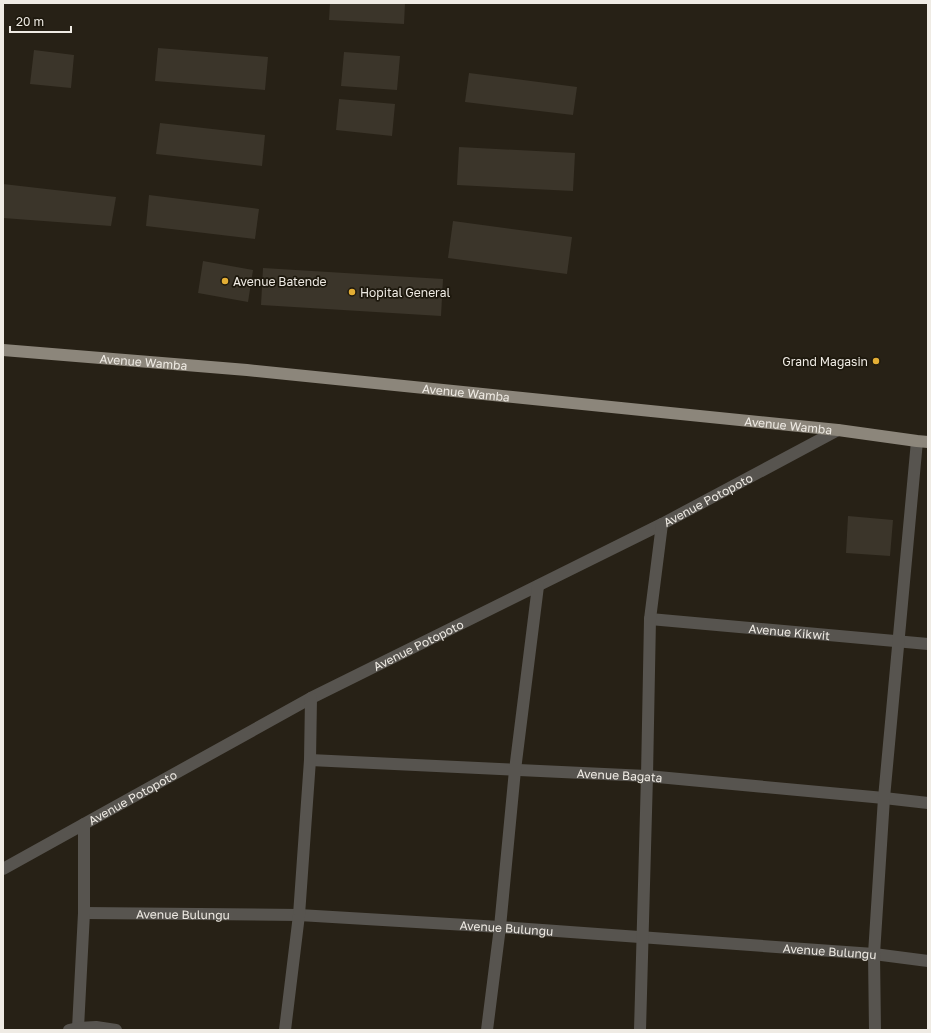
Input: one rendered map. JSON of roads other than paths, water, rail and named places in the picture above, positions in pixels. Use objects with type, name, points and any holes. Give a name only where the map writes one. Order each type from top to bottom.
[{"type":"main road","name":"Avenue Wamba","points":[[3,350],[246,370],[838,430],[922,441]]},
{"type":"street","name":"Avenue Potopoto","points":[[3,869],[311,698],[662,524],[838,430]]},
{"type":"street","points":[[875,1030],[874,954],[884,798],[899,642],[922,441]]},
{"type":"street","points":[[640,1030],[648,776],[650,619],[662,524]]},
{"type":"street","points":[[488,1030],[500,927],[515,770],[538,586]]},
{"type":"street","name":"Avenue Kikwit","points":[[650,619],[928,644]]},
{"type":"street","points":[[285,1030],[299,915],[310,760],[311,698]]},
{"type":"street","name":"Avenue Bagata","points":[[310,760],[648,776],[928,803]]},
{"type":"street","points":[[84,824],[84,913],[73,1029],[96,1026],[116,1030]]},
{"type":"street","name":"Avenue Bulungu","points":[[84,913],[299,915],[500,927],[874,954],[928,961]]},
{"type":"place","name":"Avenue Batende","points":[[225,281]]},
{"type":"place","name":"Hopital General","points":[[352,292]]},
{"type":"place","name":"Grand Magasin","points":[[876,361]]}]
